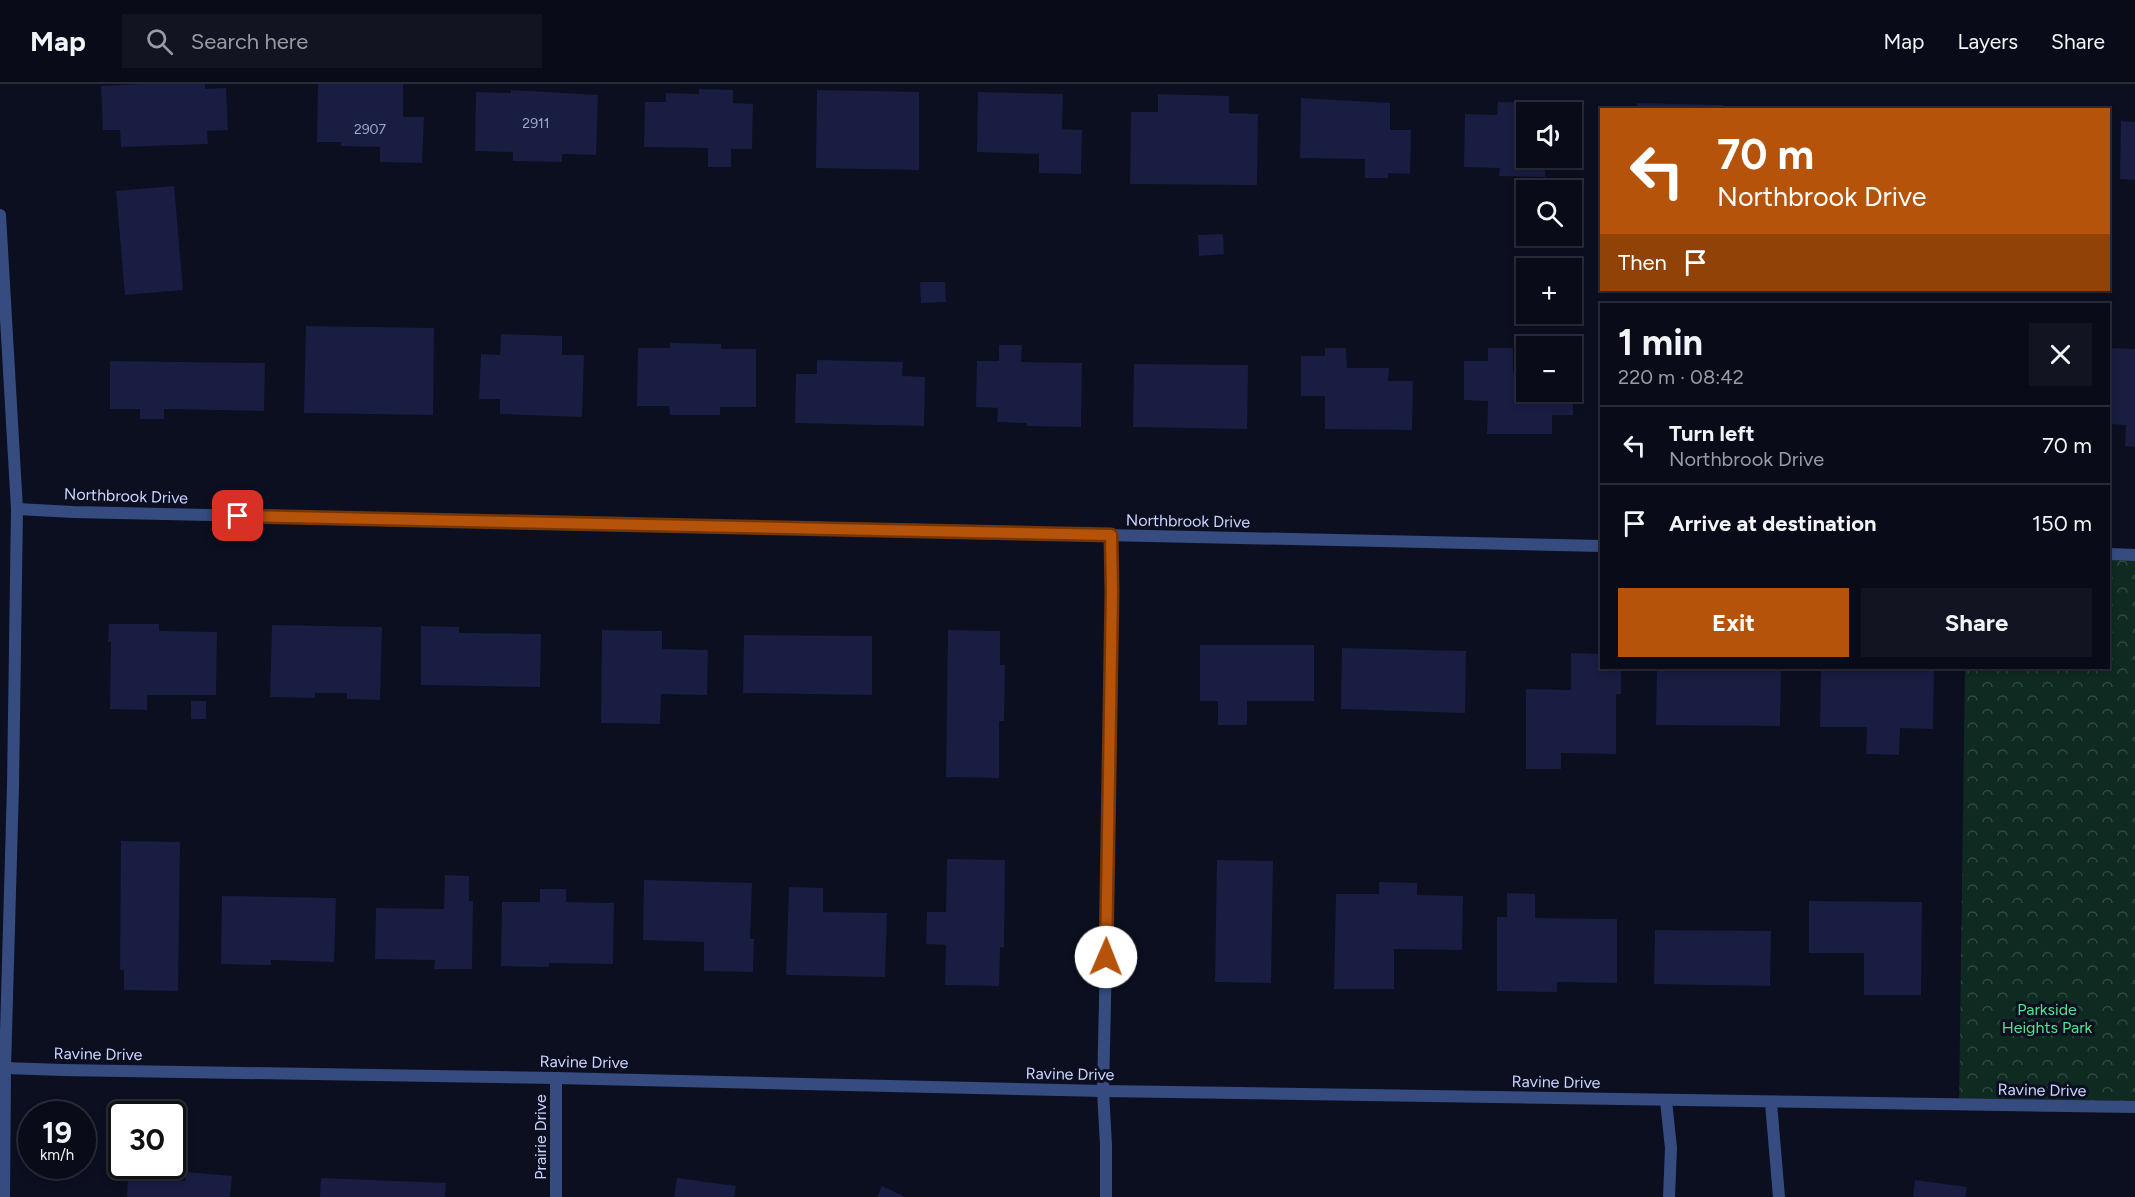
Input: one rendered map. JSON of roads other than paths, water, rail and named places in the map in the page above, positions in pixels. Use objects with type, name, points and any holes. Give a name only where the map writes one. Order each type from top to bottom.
[{"type":"street","points":[[0,215],[17,509],[4,1197]]},
{"type":"street","name":"Northbrook Drive","points":[[17,509],[1600,546]]},
{"type":"street","points":[[1106,1197],[1103,1091],[1109,823],[1111,535]]},
{"type":"street","points":[[2110,554],[2135,555]]},
{"type":"street","name":"Ravine Drive","points":[[5,1068],[1103,1091],[2135,1107]]},
{"type":"street","name":"Prairie Drive","points":[[556,1078],[556,1197]]},
{"type":"street","points":[[1666,1101],[1671,1148],[1667,1193],[1669,1197]]},
{"type":"street","points":[[1771,1102],[1779,1197]]},
{"type":"park label","name":"Parkside Heights Park","points":[[2047,1018]]}]
